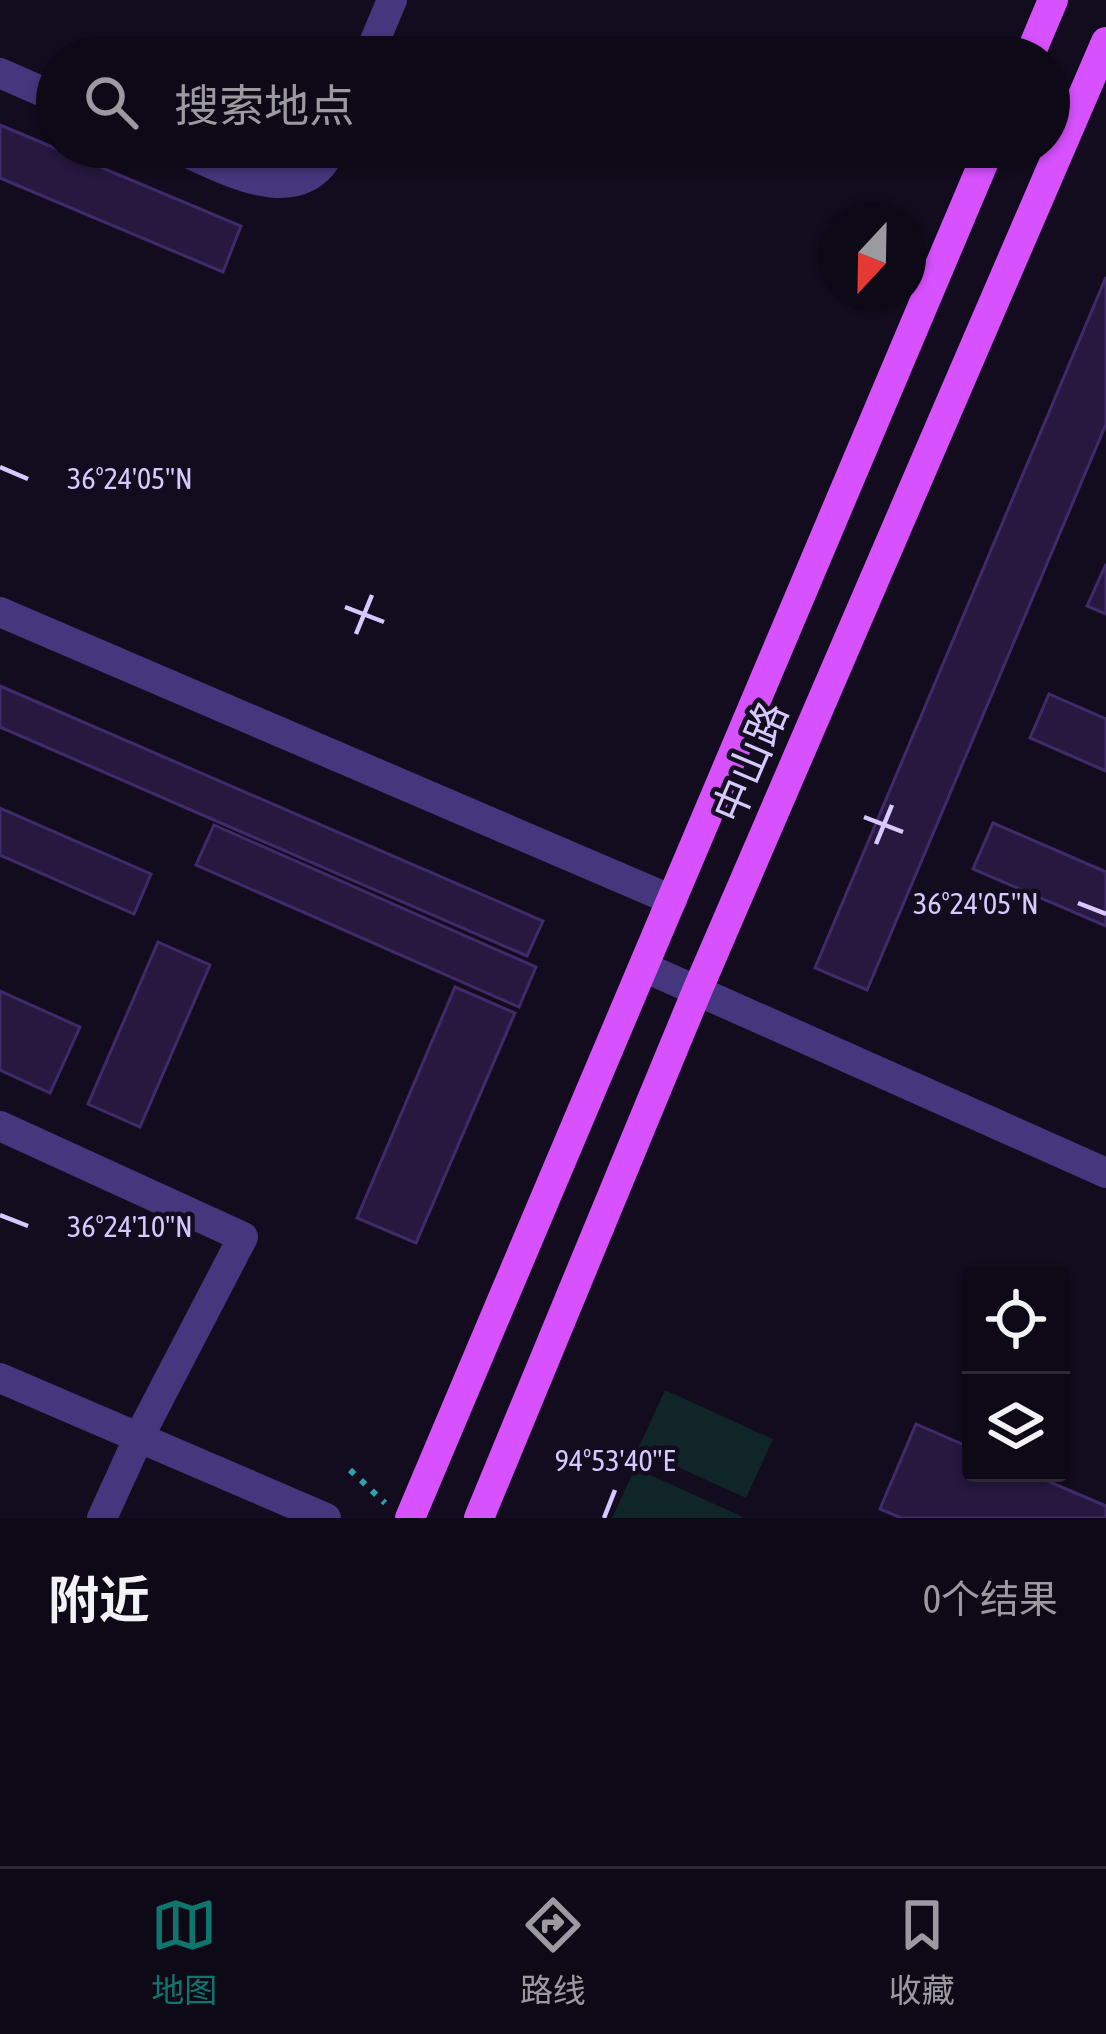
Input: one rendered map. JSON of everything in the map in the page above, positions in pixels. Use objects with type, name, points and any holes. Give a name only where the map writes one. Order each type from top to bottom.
[{"type":"main road","points":[[1037,36],[1053,0]]},
{"type":"main road","name":"中山路","points":[[1070,126],[1106,42]]},
{"type":"main road","name":"中山路","points":[[405,1518],[646,968],[981,168]]},
{"type":"main road","name":"中山路","points":[[479,1518],[697,992],[1052,168]]},
{"type":"street","points":[[377,36],[392,0]]},
{"type":"street","points":[[0,74],[36,89]]},
{"type":"street","points":[[224,168],[266,186],[301,179],[317,168]]},
{"type":"street","points":[[0,612],[671,900]]},
{"type":"street","points":[[646,968],[1106,1173]]},
{"type":"street","points":[[0,1126],[243,1237],[102,1518]]},
{"type":"street","points":[[0,1378],[326,1518]]},
{"type":"path","points":[[350,1470],[405,1518]]},
{"type":"green space","points":[[665,1390],[773,1439],[746,1498],[638,1449]]},
{"type":"green space","points":[[635,1468],[743,1517],[612,1518]]},
{"type":"building","points":[[0,125],[36,140],[36,168],[103,168],[241,226],[223,272],[0,178]]},
{"type":"building","points":[[1106,277],[1106,424],[867,990],[815,968]]},
{"type":"building","points":[[1106,564],[1106,614],[1087,606]]},
{"type":"building","points":[[0,686],[543,921],[527,956],[0,727]]},
{"type":"building","points":[[1049,694],[1106,719],[1106,771],[1030,738]]},
{"type":"building","points":[[0,808],[151,874],[134,914],[0,855]]},
{"type":"building","points":[[993,823],[1106,872],[1106,926],[973,869]]},
{"type":"building","points":[[214,825],[536,967],[519,1007],[196,865]]},
{"type":"building","points":[[158,942],[210,965],[140,1127],[88,1104]]},
{"type":"building","points":[[455,987],[515,1013],[416,1243],[357,1218]]},
{"type":"building","points":[[0,991],[80,1027],[50,1093],[0,1070]]},
{"type":"building","points":[[916,1424],[962,1444],[962,1482],[1050,1482],[1106,1506],[1106,1518],[901,1518],[880,1509]]}]
